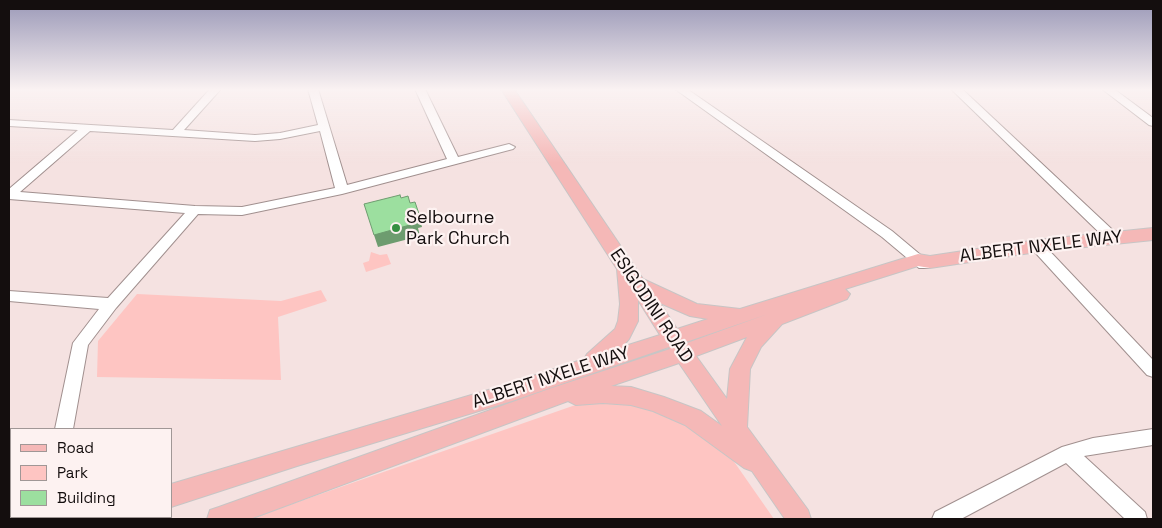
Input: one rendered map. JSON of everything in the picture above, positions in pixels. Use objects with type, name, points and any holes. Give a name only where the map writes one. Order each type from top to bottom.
[{"type":"main road","name":"ESIGODINI ROAD","points":[[523,114],[631,276],[799,519]]},
{"type":"main road","name":"ALBERT NXELE WAY","points":[[219,519],[549,398],[749,314],[799,296],[924,262],[1037,246],[1153,234]]},
{"type":"main road","name":"ALBERT NXELE WAY","points":[[172,496],[512,392],[586,367],[777,319],[924,262]]},
{"type":"main road","points":[[586,367],[612,345],[622,334],[628,322],[631,276],[682,306],[697,312],[749,314]]},
{"type":"main road","points":[[736,430],[740,369],[754,342],[777,319]]},
{"type":"main road","points":[[549,398],[603,394],[631,396],[656,402],[693,418],[764,470]]},
{"type":"street","points":[[176,132],[193,114]]},
{"type":"street","points":[[319,114],[342,190]]},
{"type":"street","points":[[432,114],[454,161]]},
{"type":"street","points":[[715,114],[924,262]]},
{"type":"street","points":[[982,114],[1113,238]]},
{"type":"street","points":[[1140,114],[1153,123]]},
{"type":"street","points":[[9,123],[261,138],[322,127]]},
{"type":"street","points":[[9,195],[87,128]]},
{"type":"street","points":[[9,195],[226,212],[256,209],[342,190],[510,147]]},
{"type":"street","points":[[64,428],[81,343],[111,304],[195,210]]},
{"type":"street","points":[[1037,246],[1153,370]]},
{"type":"street","points":[[9,296],[111,304]]},
{"type":"street","points":[[942,519],[1068,453],[1093,446],[1153,437]]},
{"type":"street","points":[[1068,453],[1138,519]]},
{"type":"green space","points":[[371,252],[380,255],[387,254],[391,264],[366,272],[363,263],[369,261]]},
{"type":"green space","points":[[321,290],[327,301],[278,317],[281,380],[97,377],[98,341],[137,294],[281,301]]},
{"type":"green space","points":[[620,400],[657,409],[690,424],[728,453],[774,519],[249,519],[584,402]]},
{"type":"building","points":[[400,195],[401,198],[408,196],[410,203],[415,202],[419,214],[414,216],[417,223],[374,235],[364,204]]},
{"type":"place","name":"Selbourne Park Church","points":[[396,228]]}]
